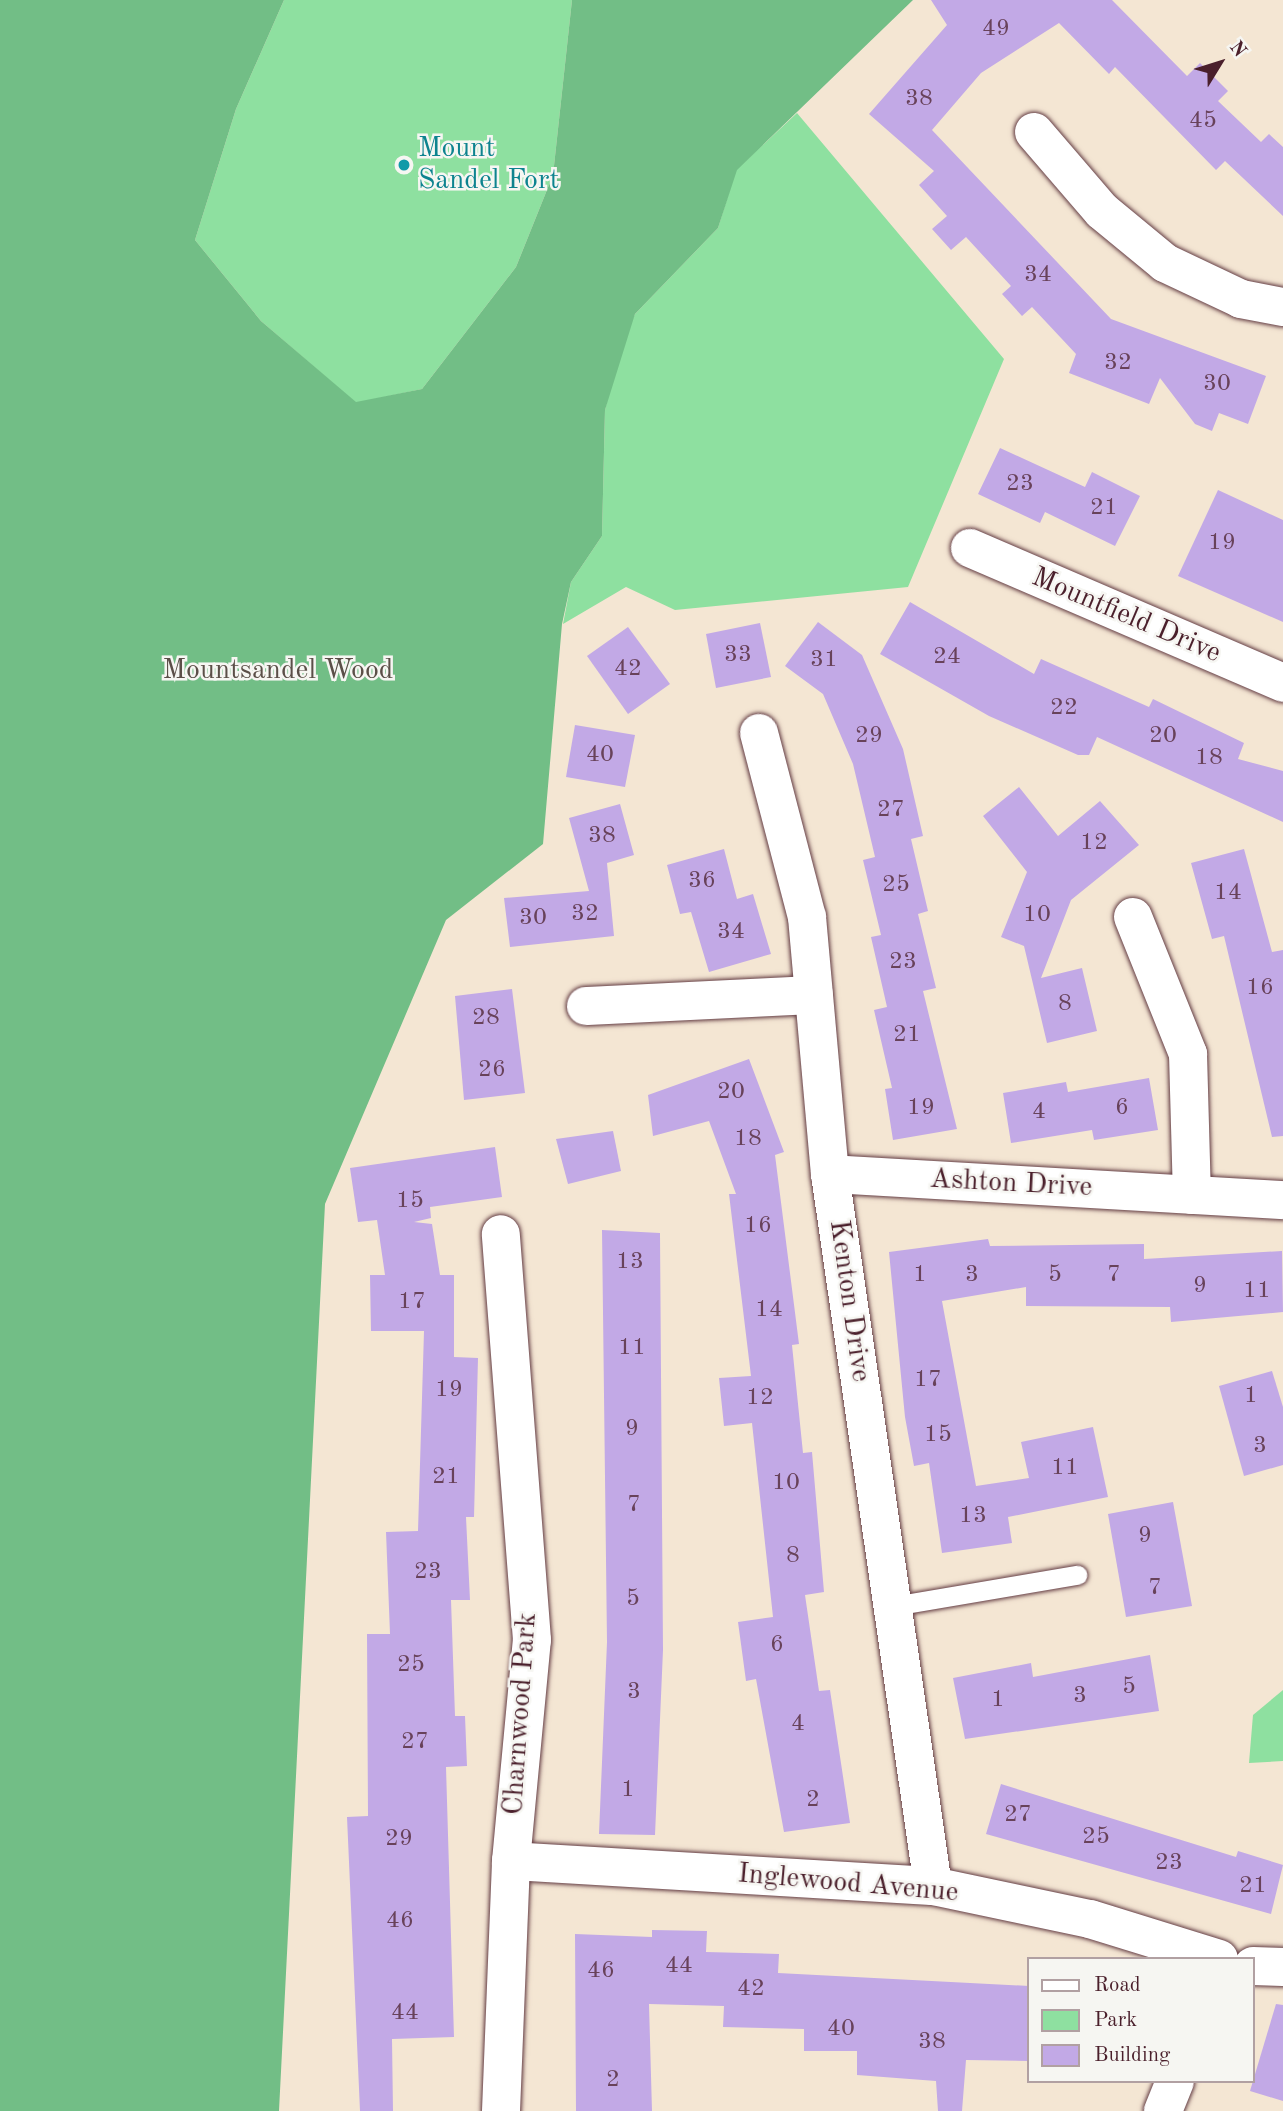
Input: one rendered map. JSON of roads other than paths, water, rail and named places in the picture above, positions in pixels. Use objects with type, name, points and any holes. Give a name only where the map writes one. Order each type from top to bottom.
[{"type":"street","points":[[1034,132],[1101,211],[1165,262],[1241,299],[1283,307]]},
{"type":"street","name":"Mountfield Drive","points":[[970,548],[1283,683]]},
{"type":"street","name":"Kenton Drive","points":[[759,733],[807,917],[830,1174],[933,1886]]},
{"type":"street","points":[[1133,917],[1188,1054],[1192,1195]]},
{"type":"street","points":[[586,1006],[814,995]]},
{"type":"street","name":"Ashton Drive","points":[[830,1174],[1283,1200]]},
{"type":"street","name":"Charnwood Park","points":[[501,1234],[531,1640],[511,1861],[501,2111]]},
{"type":"street","name":"Inglewood Avenue","points":[[511,1861],[933,1886],[1090,1919],[1213,1957]]},
{"type":"street","points":[[1255,1966],[1283,1967]]},
{"type":"street","points":[[1163,2111],[1174,2083]]},
{"type":"lane","points":[[893,1606],[1077,1576]]},
{"type":"place","name":"Mount Sandel Fort","points":[[404,165]]},
{"type":"park label","name":"Mountsandel Wood","points":[[278,671]]}]
